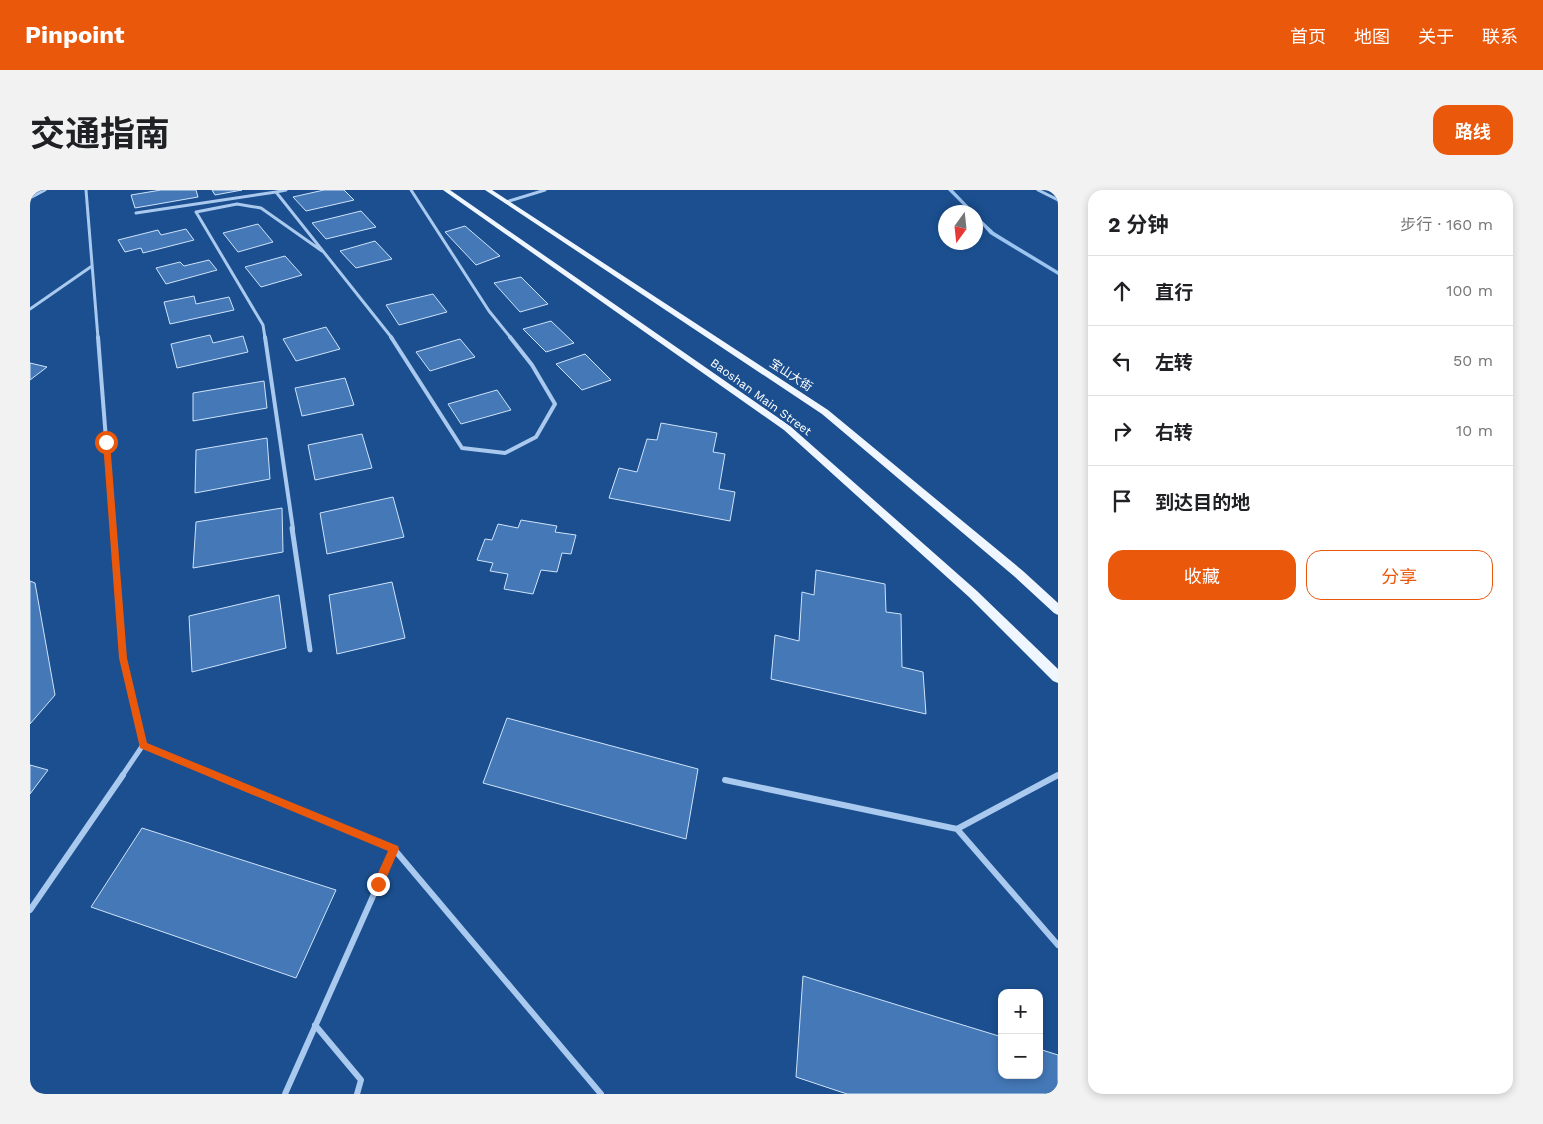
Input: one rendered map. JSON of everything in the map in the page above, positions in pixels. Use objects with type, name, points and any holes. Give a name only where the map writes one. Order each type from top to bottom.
[{"type":"main road","name":"Baoshan Main Street","points":[[446,190],[787,428],[973,594],[1058,677]]},
{"type":"main road","name":"宝山大街","points":[[488,190],[825,412],[1019,574],[1058,610]]},
{"type":"street","points":[[30,198],[45,190]]},
{"type":"street","points":[[30,910],[143,745],[123,658],[86,190]]},
{"type":"street","points":[[136,213],[286,190]]},
{"type":"street","points":[[276,192],[386,329],[462,448],[505,453],[536,437],[555,404],[532,365],[489,311],[411,190]]},
{"type":"street","points":[[506,202],[545,190]]},
{"type":"street","points":[[1038,190],[1058,200]]},
{"type":"street","points":[[310,650],[263,325],[196,212],[237,204],[261,208],[328,255]]},
{"type":"street","points":[[30,309],[92,266]]},
{"type":"street","points":[[143,745],[394,849],[601,1094]]},
{"type":"street","points":[[957,830],[1058,775]]},
{"type":"street","points":[[725,780],[957,830],[1058,945]]},
{"type":"street","points":[[284,1094],[394,849]]},
{"type":"street","points":[[315,1026],[361,1080],[357,1094]]},
{"type":"building","points":[[161,190],[196,190],[198,197],[135,208],[131,195]]},
{"type":"building","points":[[212,190],[242,190],[215,195]]},
{"type":"building","points":[[324,190],[344,190],[354,200],[306,211],[293,197]]},
{"type":"building","points":[[361,211],[376,227],[326,239],[312,223]]},
{"type":"building","points":[[258,224],[273,242],[238,252],[223,233]]},
{"type":"building","points":[[465,226],[500,256],[476,265],[445,232]]},
{"type":"building","points":[[186,229],[194,240],[143,253],[141,248],[125,252],[118,240],[158,230],[161,235]]},
{"type":"building","points":[[375,241],[392,259],[356,268],[340,251]]},
{"type":"building","points":[[285,256],[302,275],[261,287],[245,267]]},
{"type":"building","points":[[209,260],[217,270],[166,284],[156,268],[180,262],[184,266]]},
{"type":"building","points":[[521,277],[548,304],[520,312],[494,283]]},
{"type":"building","points":[[433,294],[447,312],[399,325],[386,305]]},
{"type":"building","points":[[194,296],[196,304],[229,297],[234,310],[170,324],[164,302]]},
{"type":"building","points":[[551,321],[574,343],[546,352],[523,329]]},
{"type":"building","points":[[326,327],[340,349],[296,361],[283,339]]},
{"type":"building","points":[[210,335],[213,343],[243,336],[248,352],[177,368],[171,344]]},
{"type":"building","points":[[460,339],[475,357],[430,371],[416,352]]},
{"type":"building","points":[[585,354],[611,380],[582,390],[556,364]]},
{"type":"building","points":[[30,363],[47,367],[30,380]]},
{"type":"building","points":[[345,378],[354,405],[302,416],[295,388]]},
{"type":"building","points":[[264,381],[267,408],[193,421],[193,393]]},
{"type":"building","points":[[497,390],[511,410],[461,424],[448,404]]},
{"type":"building","points":[[661,423],[717,433],[713,452],[725,454],[719,489],[735,492],[730,521],[609,498],[619,468],[637,472],[647,439],[657,440]]},
{"type":"building","points":[[362,434],[372,468],[315,480],[308,445]]},
{"type":"building","points":[[267,438],[270,479],[195,493],[196,450]]},
{"type":"building","points":[[393,497],[404,537],[327,554],[320,513]]},
{"type":"building","points":[[282,508],[283,552],[193,568],[196,522]]},
{"type":"building","points":[[521,520],[557,526],[555,532],[576,535],[571,554],[562,553],[557,572],[541,570],[533,594],[504,589],[508,574],[490,571],[493,563],[477,560],[485,539],[492,540],[498,524],[518,528]]},
{"type":"building","points":[[816,570],[885,584],[886,612],[901,614],[902,667],[923,672],[926,714],[771,679],[775,635],[799,641],[802,592],[814,595]]},
{"type":"building","points":[[30,581],[35,583],[55,695],[30,724]]},
{"type":"building","points":[[392,582],[405,638],[337,654],[329,595]]},
{"type":"building","points":[[279,595],[286,648],[192,672],[189,616]]},
{"type":"building","points":[[507,718],[698,769],[686,839],[483,783]]},
{"type":"building","points":[[30,765],[48,770],[30,794]]},
{"type":"building","points":[[142,828],[336,890],[296,978],[91,907]]},
{"type":"building","points":[[803,976],[998,1036],[998,1079],[1043,1079],[1043,1050],[1058,1055],[1058,1094],[847,1094],[796,1077]]},
{"type":"waterway","points":[[950,190],[965,205]]},
{"type":"waterway","points":[[983,223],[992,233],[1058,273]]},
{"type":"route","points":[[106,442],[123,658],[143,745],[394,849],[378,884]]}]
